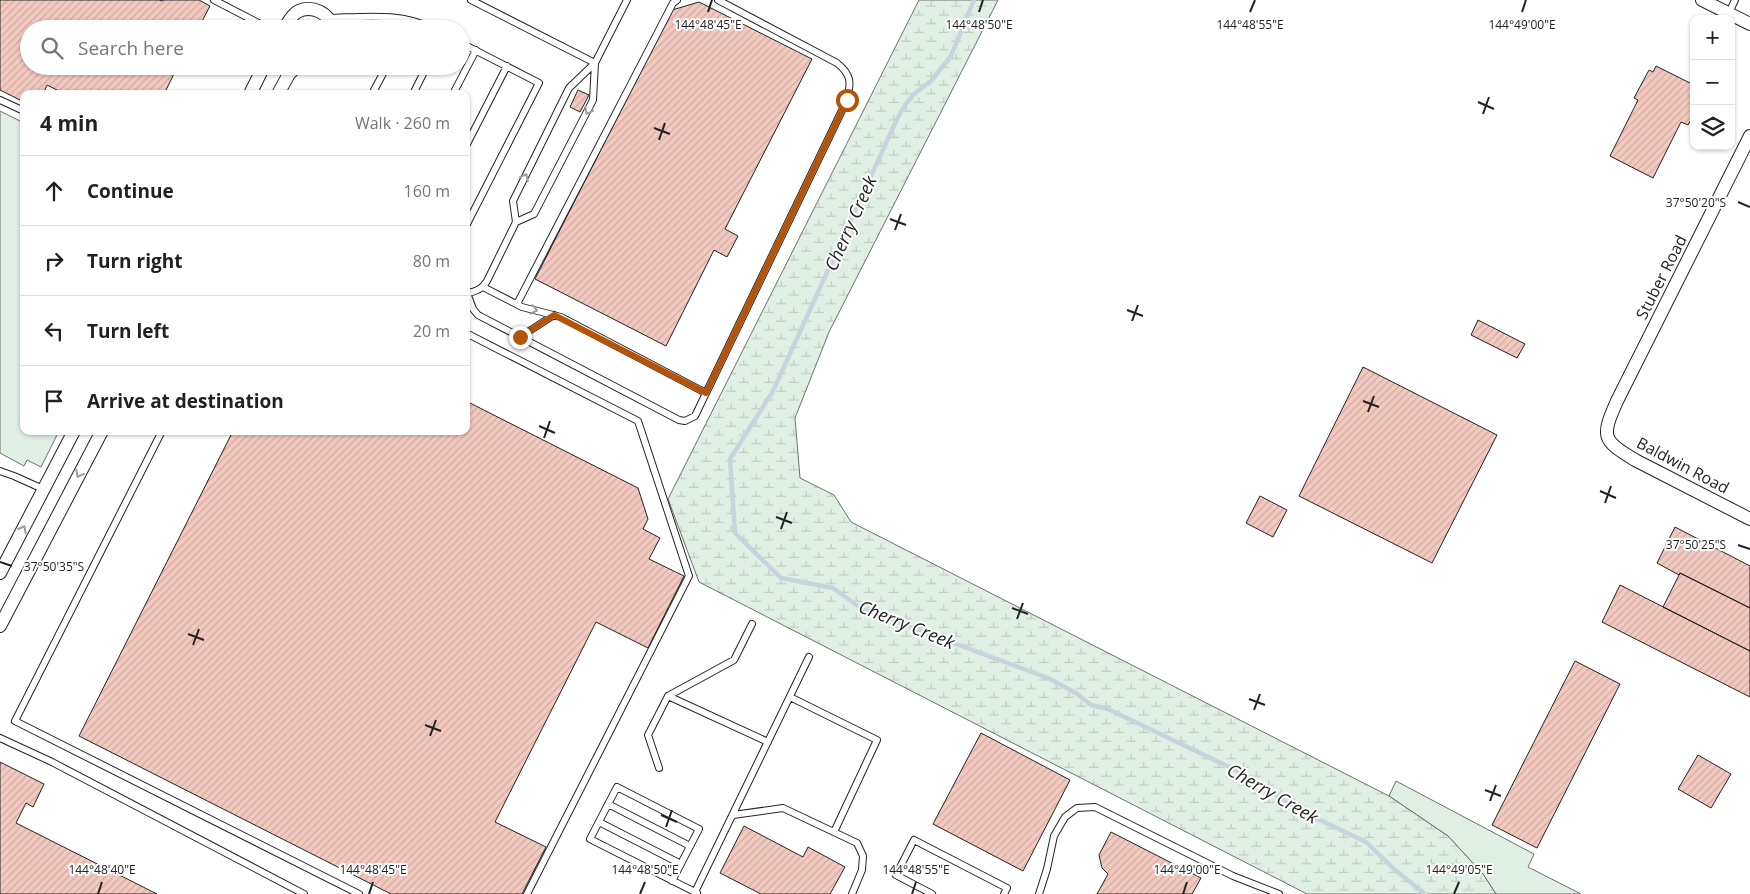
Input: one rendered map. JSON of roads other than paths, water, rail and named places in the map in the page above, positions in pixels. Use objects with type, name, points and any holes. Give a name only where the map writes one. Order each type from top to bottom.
[{"type":"street","points":[[1702,0],[1750,24]]},
{"type":"street","points":[[290,20],[292,16],[305,9],[324,14],[328,20]]},
{"type":"street","points":[[252,90],[260,75]]},
{"type":"street","points":[[280,90],[288,75]]},
{"type":"street","name":"Stuber Road","points":[[1606,435],[1607,427],[1617,402],[1750,136]]},
{"type":"street","points":[[0,573],[72,435]]},
{"type":"street","points":[[2,619],[100,435]]},
{"type":"street","name":"Baldwin Road","points":[[1606,435],[1610,443],[1635,460],[1750,518]]},
{"type":"lane","points":[[214,0],[253,20]]},
{"type":"lane","points":[[471,0],[595,63]]},
{"type":"lane","points":[[470,292],[483,287],[516,222],[513,201],[569,88],[595,63],[627,0]]},
{"type":"lane","points":[[517,304],[673,3],[677,0]]},
{"type":"lane","points":[[470,300],[478,315],[679,420],[685,421],[695,416],[847,100],[850,88],[850,78],[846,70],[838,63],[718,0]]},
{"type":"lane","points":[[1728,14],[1735,0]]},
{"type":"lane","points":[[361,20],[391,16],[406,20]]},
{"type":"lane","points":[[470,47],[539,83],[470,218]]},
{"type":"lane","points":[[470,61],[476,50]]},
{"type":"lane","points":[[516,222],[534,214],[593,100],[595,63]]},
{"type":"lane","points":[[470,138],[506,66]]},
{"type":"lane","points":[[374,90],[382,75]]},
{"type":"lane","points":[[415,90],[422,75]]},
{"type":"lane","points":[[455,90],[463,75]]},
{"type":"lane","points":[[0,100],[20,109]]},
{"type":"lane","points":[[483,287],[528,309],[554,315],[706,393]]},
{"type":"lane","points":[[520,337],[554,315]]},
{"type":"lane","points":[[470,335],[638,421],[689,576],[527,894]]},
{"type":"lane","points":[[160,435],[15,721],[359,894]]},
{"type":"lane","points":[[0,471],[44,489]]},
{"type":"lane","points":[[659,768],[648,735],[668,696],[734,660],[752,624]]},
{"type":"lane","points":[[672,881],[699,829],[617,787],[590,839],[672,881],[697,893],[809,658]]},
{"type":"lane","points":[[668,696],[768,742]]},
{"type":"lane","points":[[790,696],[877,740],[834,832]]},
{"type":"lane","points":[[0,738],[52,762],[304,894]]},
{"type":"lane","points":[[608,804],[690,846]]},
{"type":"lane","points":[[1039,894],[1054,836],[1065,818],[1077,808],[1095,806],[1233,876],[1279,894]]},
{"type":"lane","points":[[733,814],[783,808],[857,843],[863,856],[862,870],[852,894]]},
{"type":"lane","points":[[599,822],[681,864]]},
{"type":"lane","points":[[932,894],[896,875],[914,840],[1007,888],[1004,894]]},
{"type":"waterway","name":"Cherry Creek","points":[[974,0],[951,56],[931,81],[915,93],[897,119],[773,391],[730,459],[735,533],[781,578],[833,588],[862,609],[1048,678],[1076,693],[1091,705],[1108,709],[1248,776],[1299,810],[1366,842],[1394,869],[1425,894]]}]
